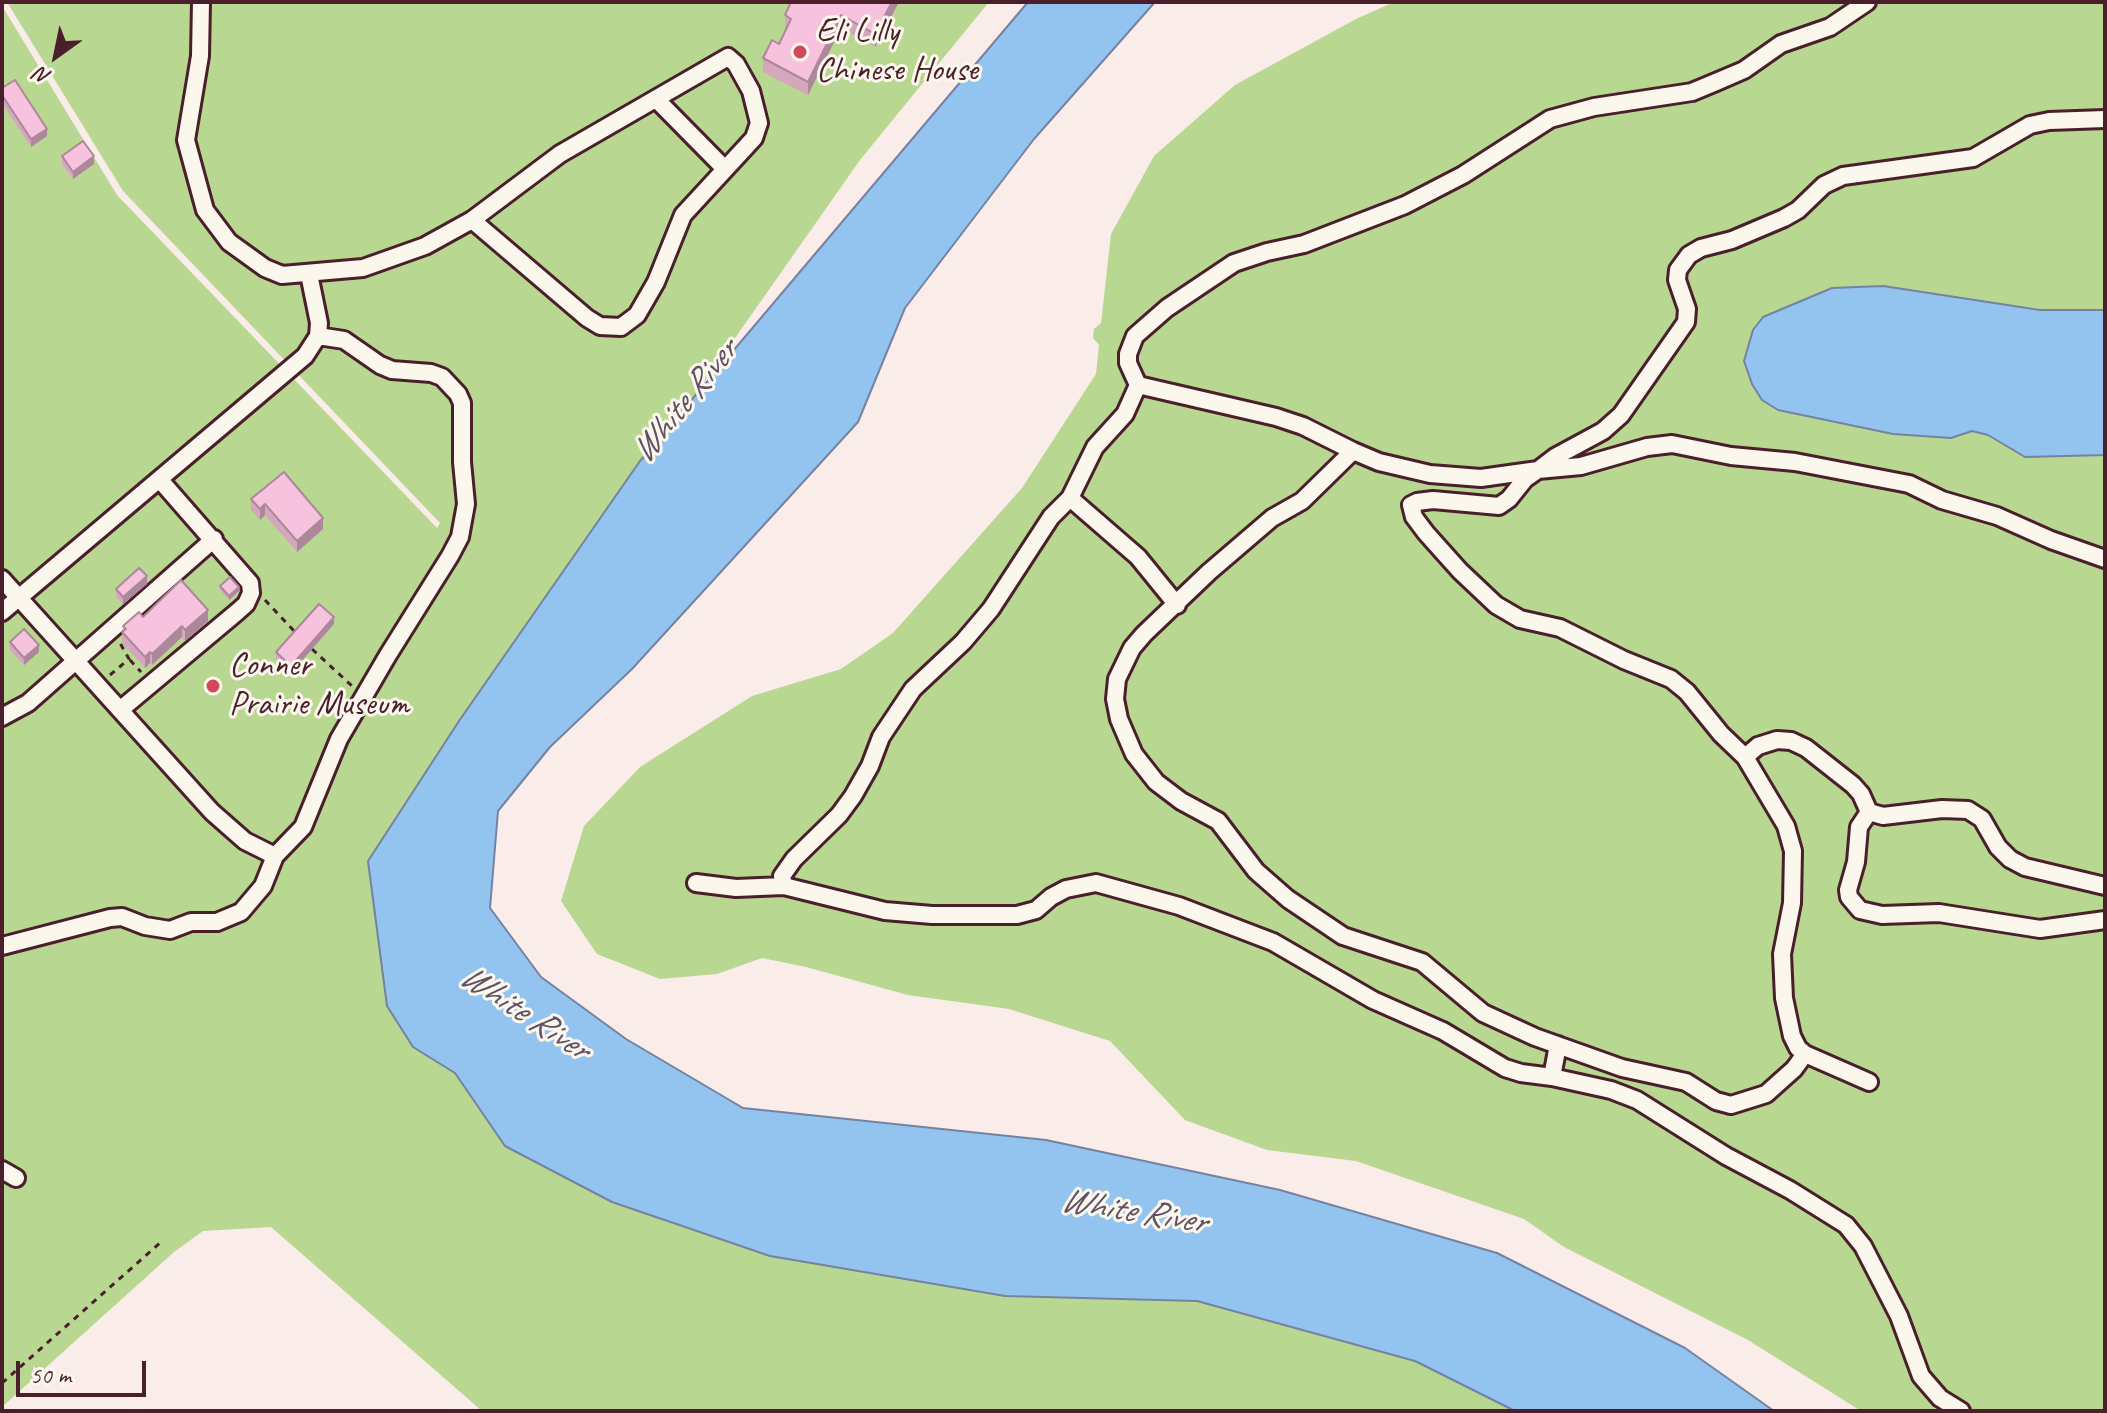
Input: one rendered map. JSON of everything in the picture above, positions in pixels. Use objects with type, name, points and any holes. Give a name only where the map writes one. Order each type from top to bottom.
[{"type":"lane","points":[[201,2],[200,56],[186,140],[205,210],[229,242],[265,268],[282,275],[363,268],[425,246],[472,220],[560,154],[728,57],[736,64],[751,91],[759,123],[754,138],[683,215],[656,282],[637,315],[621,327],[600,326],[587,318],[472,220]]},
{"type":"lane","points":[[784,886],[782,876],[794,859],[839,815],[853,796],[870,766],[881,737],[913,689],[929,677],[982,620],[1051,517],[1070,498],[1095,447],[1125,414],[1138,385],[1128,363],[1135,336],[1167,308],[1234,263],[1304,244],[1405,205],[1463,175],[1550,119],[1594,107],[1673,96],[1716,82],[1744,70],[1781,44],[1830,27],[1867,2]]},
{"type":"lane","points":[[656,99],[725,169]]},
{"type":"lane","points":[[1869,1082],[1805,1054],[1792,1036],[1782,974],[1792,903],[1793,851],[1786,826],[1745,757],[1721,734],[1687,692],[1671,679],[1560,628],[1520,619],[1496,605],[1443,552],[1411,510],[1411,505],[1433,500],[1499,506],[1525,479],[1555,457],[1603,431],[1621,415],[1686,322],[1687,309],[1677,280],[1678,270],[1689,255],[1701,248],[1732,240],[1784,218],[1798,210],[1824,185],[1843,176],[1973,158],[2030,125],[2049,121],[2105,119]]},
{"type":"lane","points":[[2,612],[294,367],[318,336],[319,323],[309,274]]},
{"type":"lane","points":[[2,946],[122,917],[160,930],[170,930],[191,922],[208,924],[228,919],[241,912],[263,886],[275,856],[303,827],[339,739],[460,537],[466,504],[462,403],[451,384],[431,373],[392,370],[344,340],[318,336]]},
{"type":"lane","points":[[1138,385],[1276,417],[1303,426],[1353,451],[1402,468],[1447,476],[1481,478],[1581,466],[1664,443],[1731,456],[1795,462],[1909,484],[1942,500],[1997,516],[2105,559]]},
{"type":"lane","points":[[1353,451],[1302,501],[1272,518],[1209,572],[1132,648],[1117,679],[1115,699],[1119,719],[1145,772],[1168,793],[1218,821],[1263,877],[1288,899],[1355,941],[1422,962],[1483,1013],[1558,1045],[1638,1073],[1686,1082],[1716,1101],[1731,1105],[1766,1094],[1794,1069],[1805,1054]]},
{"type":"lane","points":[[120,710],[246,604],[251,593],[250,583],[160,480]]},
{"type":"lane","points":[[1070,498],[1138,557],[1177,605]]},
{"type":"lane","points":[[2,717],[28,703],[214,539]]},
{"type":"lane","points":[[2,579],[212,812],[235,834],[275,856]]},
{"type":"lane","points":[[1745,757],[1769,741],[1797,744],[1853,785],[1869,812]]},
{"type":"lane","points":[[1869,812],[1883,816],[1942,809],[1968,810],[1982,819],[1998,847],[2010,859],[2025,867],[2105,886]]},
{"type":"lane","points":[[1869,812],[1859,827],[1856,862],[1848,890],[1849,897],[1860,910],[1882,915],[1939,913],[2040,929],[2105,920]]},
{"type":"lane","points":[[696,883],[736,888],[784,886],[885,911],[932,915],[1017,915],[1036,910],[1066,889],[1096,883],[1179,906],[1273,942],[1373,1000],[1443,1031],[1505,1068],[1611,1090],[1647,1105],[1726,1156],[1790,1190],[1846,1225],[1863,1246],[1899,1316],[1921,1376],[1940,1398],[1961,1411]]},
{"type":"lane","points":[[1552,1077],[1558,1045]]},
{"type":"path","points":[[250,583],[298,635]]},
{"type":"path","points":[[98,686],[129,659],[120,644],[120,636]]},
{"type":"path","points":[[312,649],[364,697]]},
{"type":"path","points":[[2,1383],[161,1242]]},
{"type":"green space","points":[[7,2],[989,2],[860,160],[368,861],[413,1047],[455,1073],[505,1146],[612,1202],[770,1256],[974,1291],[1197,1301],[1415,1361],[1515,1411],[482,1411],[271,1227],[203,1231],[174,1252],[2,1407],[2,6],[117,195],[437,528],[440,523],[123,191]]},
{"type":"green space","points":[[1394,2],[2105,2],[2105,1411],[1861,1411],[1748,1340],[1564,1247],[1524,1219],[1356,1161],[1267,1150],[1185,1120],[1110,1041],[1009,1009],[908,995],[762,958],[717,974],[660,979],[597,954],[561,901],[584,826],[640,767],[752,696],[841,669],[893,633],[1022,488],[1096,374],[1099,345],[1093,338],[1094,329],[1101,323],[1111,234],[1154,156],[1235,85],[1356,19]]},
{"type":"water","name":"White River","points":[[1028,2],[1155,2],[1034,139],[905,308],[858,422],[632,669],[550,747],[498,811],[490,908],[541,977],[626,1039],[743,1108],[1046,1140],[1280,1190],[1497,1253],[1685,1348],[1774,1411],[1515,1411],[1415,1361],[1197,1301],[1005,1296],[770,1256],[612,1202],[505,1146],[455,1073],[413,1047],[387,1006],[368,861],[459,721],[640,461]]},
{"type":"water","points":[[1883,286],[2040,310],[2105,310],[2105,455],[2025,457],[1988,435],[1972,431],[1951,438],[1893,434],[1778,410],[1762,400],[1744,361],[1753,330],[1763,317],[1832,288]]},
{"type":"building","points":[[791,2],[892,2],[875,34],[841,15],[808,82],[763,58],[772,40],[779,44],[791,19],[785,15]]},
{"type":"building","points":[[15,80],[47,129],[31,139],[2,95],[2,88]]},
{"type":"building","points":[[83,141],[94,156],[73,172],[62,156]]},
{"type":"building","points":[[284,472],[323,518],[297,541],[265,504],[260,509],[251,499]]},
{"type":"building","points":[[139,568],[147,576],[123,597],[116,589]]},
{"type":"building","points":[[230,577],[239,587],[229,596],[220,586]]},
{"type":"building","points":[[181,580],[208,610],[185,630],[182,626],[145,657],[122,632],[126,629],[123,626],[139,612],[143,617]]},
{"type":"building","points":[[319,604],[334,617],[291,666],[276,652]]},
{"type":"building","points":[[24,629],[39,645],[24,658],[10,642]]},
{"type":"place","name":"Eli Lilly Chinese House","points":[[800,52]]},
{"type":"place","name":"Conner Prairie Museum","points":[[213,686]]}]
